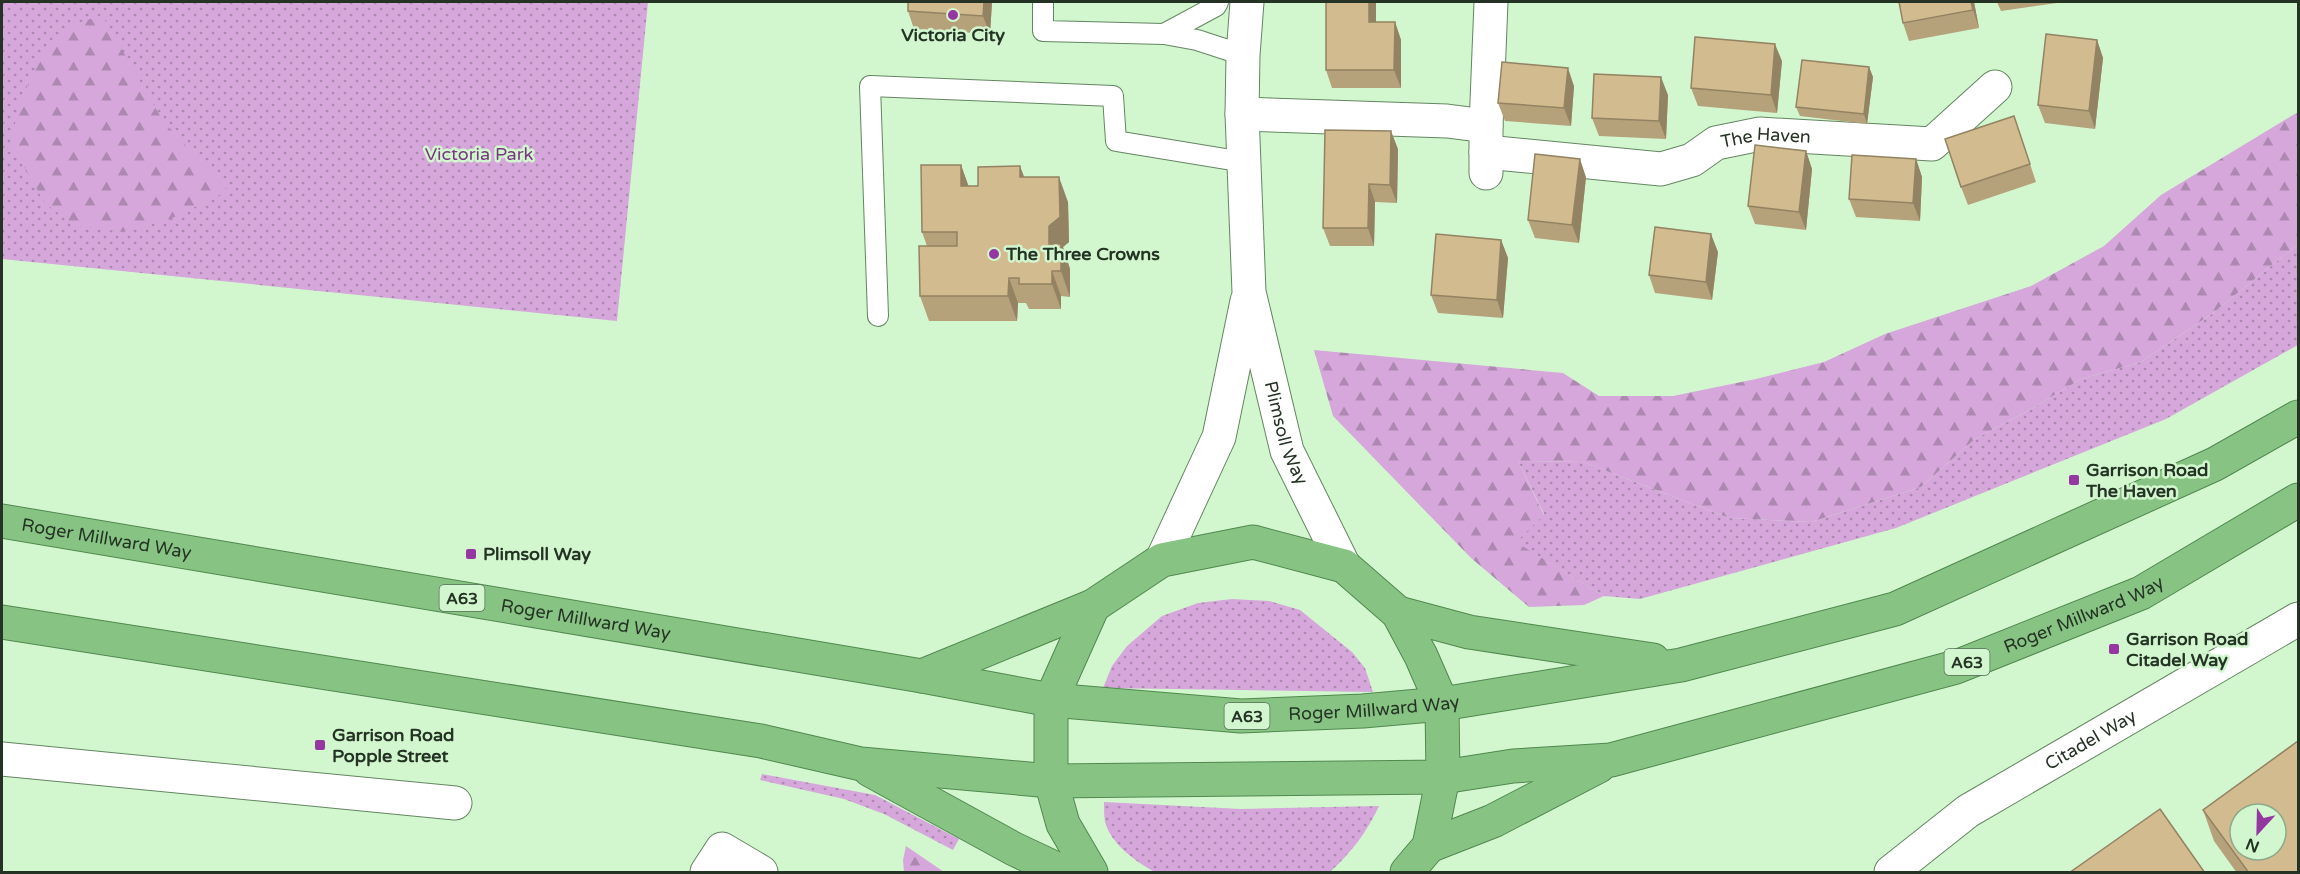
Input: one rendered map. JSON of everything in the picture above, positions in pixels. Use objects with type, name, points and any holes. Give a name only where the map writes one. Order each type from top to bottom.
[{"type":"highway","name":"Roger Millward Way","points":[[2,521],[922,676],[1051,700],[1241,716],[1363,711],[1442,705],[1681,665],[1894,609],[2215,464],[2298,417]]},
{"type":"highway","name":"Roger Millward Way","points":[[2,622],[760,741],[861,764],[1051,781],[1443,777],[1513,766],[1611,760],[1956,667],[2141,593],[2298,500]]},
{"type":"highway","points":[[922,676],[1093,606],[1162,560],[1253,542],[1344,566],[1398,613],[1421,656],[1442,705],[1443,777],[1429,846],[1407,873]]},
{"type":"highway","points":[[1091,873],[1063,824],[1051,781],[1051,700],[1093,606]]},
{"type":"highway","name":"Roger Millward Way","points":[[1398,613],[1469,632],[1681,665]]},
{"type":"highway","name":"Roger Millward Way","points":[[1429,846],[1493,821],[1611,760]]},
{"type":"highway","name":"Roger Millward Way","points":[[861,764],[1014,849],[1063,873]]},
{"type":"street","name":"Plimsoll Way","points":[[1247,2],[1242,114],[1249,292],[1287,451],[1344,566]]},
{"type":"street","points":[[1486,150],[1491,2]]},
{"type":"street","name":"The Haven","points":[[1242,114],[1446,121],[1486,150],[1661,169],[1692,160],[1716,143],[1760,134],[1932,144],[1995,87]]},
{"type":"street","name":"Plimsoll Way","points":[[1162,560],[1220,436],[1249,292]]},
{"type":"street","name":"Citadel Way","points":[[1892,873],[1968,811],[2298,619]]},
{"type":"street","points":[[2,759],[455,803]]},
{"type":"street","points":[[707,873],[722,849],[761,873]]},
{"type":"lane","points":[[1043,2],[1043,31],[1164,34],[1197,40],[1243,55]]},
{"type":"lane","points":[[1164,34],[1215,6],[1218,2]]},
{"type":"lane","points":[[878,316],[870,86],[1113,96],[1116,141],[1244,162]]},
{"type":"green space","name":"Victoria Park","points":[[2,2],[648,2],[617,321],[2,259]]},
{"type":"green space","points":[[102,15],[163,121],[228,191],[170,219],[123,232],[74,225],[45,203],[10,143],[21,100],[41,56],[66,27]]},
{"type":"green space","points":[[2298,112],[2298,244],[2213,313],[2141,362],[2081,379],[1975,439],[1921,487],[1811,522],[1729,518],[1583,462],[1518,461],[1544,515],[1516,542],[1604,596],[1584,605],[1529,607],[1471,558],[1333,416],[1314,350],[1563,373],[1599,396],[1673,396],[1756,379],[1824,362],[1885,334],[2031,286],[2104,246],[2161,195]]},
{"type":"green space","points":[[2298,244],[2298,345],[2166,419],[1896,528],[1640,599],[1604,596],[1515,542],[1544,514],[1518,461],[1583,462],[1729,518],[1811,522],[1921,487],[1975,439],[2081,379],[2141,362],[2213,313]]},
{"type":"green space","points":[[1232,599],[1269,601],[1300,610],[1352,652],[1365,668],[1373,692],[1103,688],[1112,666],[1127,646],[1162,616],[1198,603]]},
{"type":"green space","points":[[762,774],[875,795],[959,839],[953,850],[884,814],[844,799],[760,780]]},
{"type":"green space","points":[[1104,802],[1241,809],[1379,806],[1358,842],[1330,872],[1155,872],[1132,858],[1118,845],[1105,822]]},
{"type":"green space","points":[[906,846],[944,872],[904,872],[903,860]]},
{"type":"building","points":[[908,2],[984,2],[983,16],[908,11]]},
{"type":"building","points":[[1326,2],[1369,2],[1369,22],[1395,22],[1394,70],[1326,70]]},
{"type":"building","points":[[1899,2],[1971,2],[1973,10],[1903,23]]},
{"type":"building","points":[[2046,34],[2097,40],[2089,111],[2038,105]]},
{"type":"building","points":[[1695,37],[1775,44],[1771,95],[1691,88]]},
{"type":"building","points":[[1802,60],[1869,67],[1864,114],[1796,107]]},
{"type":"building","points":[[1502,62],[1568,68],[1564,108],[1498,103]]},
{"type":"building","points":[[1594,74],[1661,77],[1659,121],[1592,118]]},
{"type":"building","points":[[2014,116],[2030,164],[1961,187],[1945,139]]},
{"type":"building","points":[[1325,130],[1391,131],[1390,185],[1369,184],[1368,228],[1323,228]]},
{"type":"building","points":[[1755,145],[1806,151],[1799,212],[1748,206]]},
{"type":"building","points":[[1535,154],[1580,159],[1572,225],[1528,220]]},
{"type":"building","points":[[1852,155],[1916,159],[1913,203],[1849,199]]},
{"type":"building","name":"The Three Crowns","points":[[921,165],[961,165],[961,186],[978,186],[978,167],[1020,166],[1020,177],[1059,177],[1060,217],[1049,226],[1049,244],[1061,244],[1061,271],[1052,271],[1052,284],[1019,284],[1019,278],[1009,278],[1008,296],[920,296],[919,246],[957,246],[957,232],[922,232]]},
{"type":"building","points":[[1655,227],[1711,234],[1706,282],[1649,275]]},
{"type":"building","points":[[1436,234],[1501,240],[1497,300],[1431,295]]},
{"type":"building","points":[[2298,741],[2298,873],[2249,873],[2241,862],[2288,862],[2288,802],[2228,802],[2228,844],[2203,810]]},
{"type":"building","points":[[2160,809],[2205,873],[2069,873]]},
{"type":"place","name":"Victoria City","points":[[953,15]]},
{"type":"place","name":"The Three Crowns","points":[[994,254]]},
{"type":"place","name":"Garrison Road The Haven","points":[[2074,480]]},
{"type":"place","name":"Plimsoll Way","points":[[471,554]]},
{"type":"place","name":"Garrison Road Citadel Way","points":[[2114,649]]},
{"type":"place","name":"Garrison Road Popple Street","points":[[320,745]]}]
